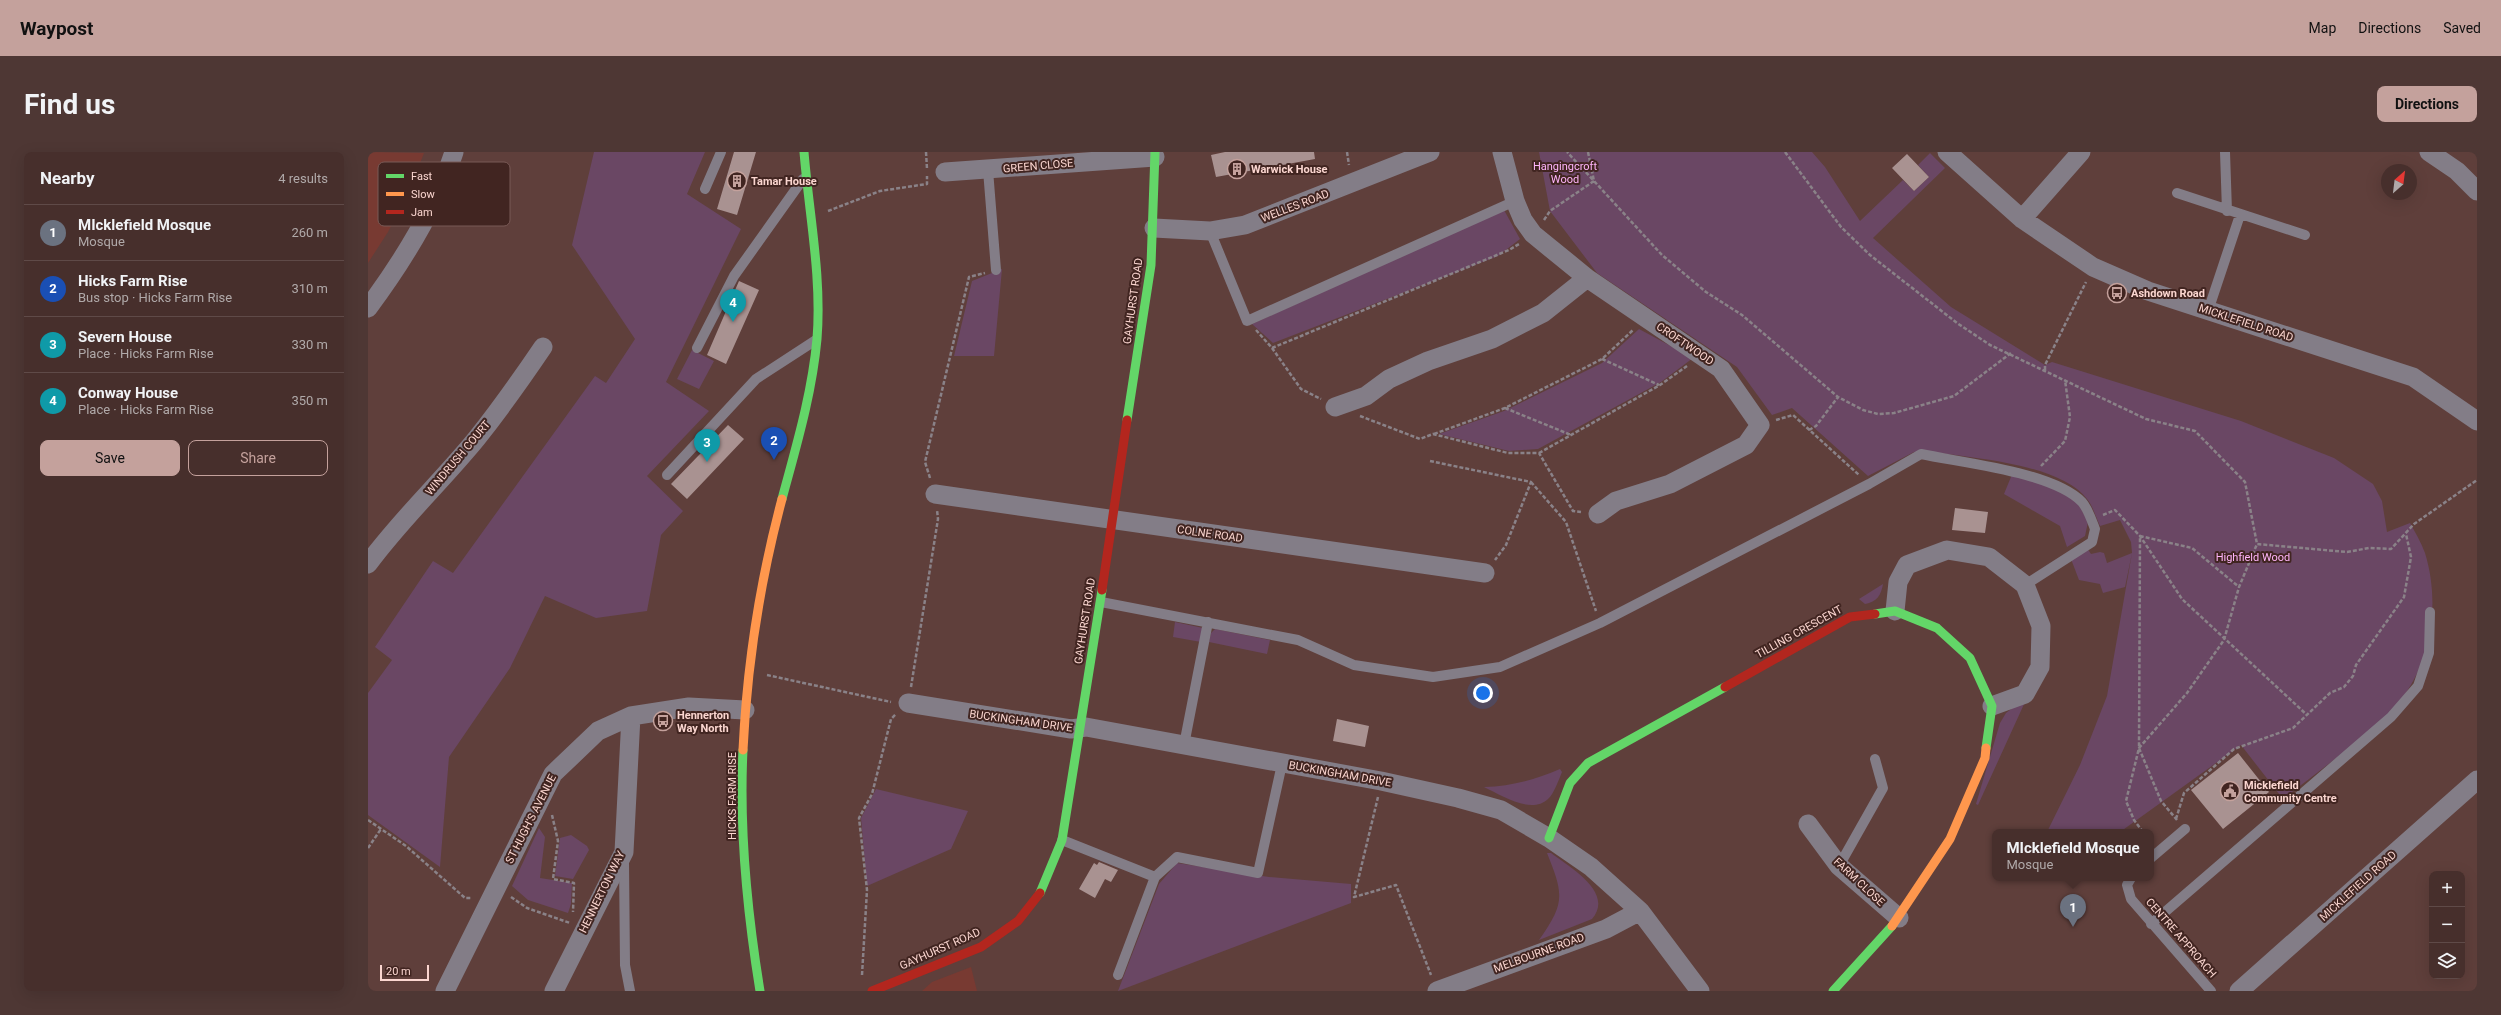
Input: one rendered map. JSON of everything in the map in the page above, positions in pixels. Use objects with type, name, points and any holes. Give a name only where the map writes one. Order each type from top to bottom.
[{"type":"street","points":[[451,162],[454,152]]},
{"type":"street","name":"HICKS FARM RISE","points":[[760,991],[750,942],[744,865],[742,790],[745,710],[749,670],[768,554],[810,390],[817,339],[818,282],[804,152]]},
{"type":"street","name":"WELLES ROAD","points":[[1154,228],[1210,231],[1245,225],[1430,152]]},
{"type":"street","name":"CROFTWOOD","points":[[1502,152],[1515,202],[1523,220],[1533,234],[1587,278],[1703,355],[1721,369],[1760,425]]},
{"type":"street","name":"MICKLEFIELD ROAD","points":[[1947,152],[2022,219],[2093,267],[2148,291],[2413,377],[2477,421]]},
{"type":"street","points":[[2022,219],[2081,152]]},
{"type":"street","points":[[2429,152],[2457,171],[2477,191]]},
{"type":"street","name":"GREEN CLOSE","points":[[945,172],[988,170],[1155,155]]},
{"type":"street","name":"GAYHURST ROAD","points":[[872,991],[981,947],[1018,921],[1044,888],[1062,840],[1101,602],[1111,520],[1150,272],[1154,228],[1155,155]]},
{"type":"street","points":[[368,308],[398,267],[420,226]]},
{"type":"street","points":[[1335,407],[1366,396],[1389,379],[1428,361],[1492,339],[1543,313],[1587,278]]},
{"type":"street","name":"WINDRUSH COURT","points":[[368,564],[394,529],[418,506],[477,437],[543,347]]},
{"type":"street","points":[[1598,514],[1616,501],[1670,484],[1746,445],[1760,425]]},
{"type":"street","name":"COLNE ROAD","points":[[935,494],[1485,573]]},
{"type":"street","points":[[1833,991],[1899,918],[1950,839],[1985,758],[1992,706],[2025,694],[2040,667],[2041,626],[2025,585],[1989,557],[1947,550],[1907,565],[1898,582],[1895,611]]},
{"type":"street","name":"TILLING CRESCENT","points":[[1549,838],[1570,783],[1588,763],[1850,617],[1895,611],[1937,628],[1970,658],[1992,706]]},
{"type":"street","name":"BUCKINGHAM DRIVE","points":[[908,703],[1071,730],[1086,727],[1381,781],[1458,798],[1501,810],[1549,838],[1591,867],[1640,911],[1700,991]]},
{"type":"street","name":"ST HUGH'S AVENUE","points":[[445,991],[553,774],[598,730],[631,716],[689,707],[745,710]]},
{"type":"street","name":"HENNERTON WAY","points":[[554,991],[584,928],[624,852],[631,716]]},
{"type":"street","name":"MICKLEFIELD ROAD","points":[[2239,991],[2477,780]]},
{"type":"street","name":"FARM CLOSE","points":[[1808,824],[1839,866],[1899,918]]},
{"type":"street","name":"MELBOURNE ROAD","points":[[1437,991],[1606,929],[1640,911]]},
{"type":"lane","points":[[706,189],[721,152]]},
{"type":"lane","points":[[2224,152],[2227,211]]},
{"type":"lane","points":[[988,170],[996,270]]},
{"type":"lane","points":[[697,348],[734,276],[806,176]]},
{"type":"lane","points":[[2177,193],[2227,211],[2305,235]]},
{"type":"lane","points":[[1210,231],[1247,321],[1515,202]]},
{"type":"lane","points":[[2208,311],[2240,215]]},
{"type":"lane","points":[[667,475],[756,379],[817,339]]},
{"type":"lane","points":[[1101,602],[1298,640],[1354,665],[1433,677],[1500,667],[1600,623],[1869,484],[1920,454],[2040,478],[2066,489],[2083,503],[2095,530],[2092,542],[2025,585]]},
{"type":"lane","points":[[2151,924],[2391,717],[2418,686],[2429,653],[2430,612]]},
{"type":"lane","points":[[1184,746],[1208,622]]},
{"type":"lane","points":[[1839,866],[1883,788],[1875,759]]},
{"type":"lane","points":[[1118,975],[1155,877],[1176,857],[1258,873],[1282,764]]},
{"type":"lane","points":[[2154,855],[2185,829]]},
{"type":"lane","points":[[1062,840],[1155,877]]},
{"type":"lane","points":[[624,852],[625,965],[630,991]]},
{"type":"lane","name":"CENTRE APPROACH","points":[[2129,881],[2127,885],[2131,899],[2151,924],[2211,991]]},
{"type":"lane","points":[[903,978],[908,991]]},
{"type":"path","points":[[812,218],[880,191],[928,184],[926,152]]},
{"type":"path","points":[[1567,152],[1662,255],[1706,292],[1742,315],[1838,397],[1863,410],[1878,414],[1894,413],[1954,396],[2010,353]]},
{"type":"path","points":[[1588,152],[1594,181]]},
{"type":"path","points":[[1785,152],[1841,227],[1870,255],[1957,323],[1990,345],[2010,353],[2146,419],[2195,432],[2245,482],[2257,544],[2239,587],[2224,640],[2187,693],[2139,748]]},
{"type":"path","points":[[1272,348],[1509,250],[1533,234],[1550,211],[1594,181]]},
{"type":"path","points":[[2045,370],[2045,365],[2093,267]]},
{"type":"path","points":[[862,983],[867,890],[859,818],[872,794],[891,719],[908,703],[938,519],[935,494],[926,462],[969,277],[996,270]]},
{"type":"path","points":[[1247,321],[1272,348],[1301,389],[1335,407],[1420,438],[1505,408],[1602,360],[1646,318]]},
{"type":"path","points":[[1433,434],[1508,453],[1539,453],[1660,385],[1703,355]]},
{"type":"path","points":[[1602,360],[1660,385]]},
{"type":"path","points":[[2041,467],[2065,441],[2070,417],[2065,380]]},
{"type":"path","points":[[1809,430],[1816,426],[1838,397]]},
{"type":"path","points":[[1505,408],[1571,435]]},
{"type":"path","points":[[1760,425],[1793,415],[1869,484]]},
{"type":"path","points":[[1539,453],[1573,511],[1598,514]]},
{"type":"path","points":[[1430,461],[1531,482],[1566,522],[1600,623]]},
{"type":"path","points":[[2257,544],[2347,552],[2369,548],[2391,549],[2414,524],[2477,480]]},
{"type":"path","points":[[1506,545],[1531,482]]},
{"type":"path","points":[[2091,520],[2115,510],[2140,536],[2182,599],[2224,640],[2307,715]]},
{"type":"path","points":[[2176,819],[2184,793],[2234,749],[2293,728],[2330,693],[2344,687],[2353,676],[2356,665],[2404,597],[2411,557],[2406,534]]},
{"type":"path","points":[[2140,536],[2192,548],[2239,587]]},
{"type":"path","points":[[2140,536],[2139,748],[2126,801],[2134,820],[2141,829]]},
{"type":"path","points":[[749,670],[879,701],[908,703]]},
{"type":"path","points":[[2139,748],[2161,801],[2185,829]]},
{"type":"path","points":[[1381,781],[1354,897],[1396,885],[1437,991]]},
{"type":"path","points":[[546,787],[558,842],[553,879],[574,883],[573,918],[584,928]]},
{"type":"path","points":[[368,820],[406,846],[465,898]]},
{"type":"path","points":[[368,848],[381,828]]},
{"type":"path","points":[[496,886],[527,908],[584,928]]},
{"type":"shaded area","points":[[368,152],[424,153],[420,162],[378,162],[378,226],[391,226],[368,263]]},
{"type":"shaded area","points":[[971,967],[977,991],[922,991],[932,982]]},
{"type":"green space","points":[[594,152],[705,152],[687,194],[741,229],[666,382],[709,411],[647,476],[683,511],[661,535],[647,611],[596,618],[545,596],[510,668],[449,757],[440,867],[368,815],[368,693],[392,660],[375,647],[433,561],[453,573],[595,376],[606,383],[635,339],[572,245]]},
{"type":"green space","name":"Highfield Wood","points":[[1539,152],[1812,152],[1825,167],[1860,221],[1903,180],[1914,191],[1929,177],[1918,165],[1930,153],[1945,168],[1873,238],[1951,307],[2045,365],[2052,362],[2241,421],[2334,458],[2373,484],[2382,501],[2387,532],[2410,523],[2425,553],[2430,574],[2432,596],[2432,618],[2428,640],[2422,661],[2413,681],[2402,699],[2375,726],[2283,799],[2241,745],[2124,829],[2048,829],[2080,765],[2107,696],[2132,553],[2131,542],[2120,520],[2100,526],[2087,499],[2074,487],[2056,477],[2012,464],[1926,451],[1914,452],[1868,476],[1792,408],[1772,415],[1737,367],[1597,273],[1550,211]]},
{"type":"green space","points":[[1504,210],[1520,239],[1498,256],[1273,343],[1252,324]]},
{"type":"green space","points":[[1002,269],[994,356],[954,356],[972,281]]},
{"type":"green space","points":[[1639,329],[1693,358],[1661,382],[1538,449],[1509,451],[1439,434],[1504,411],[1602,363]]},
{"type":"green space","points":[[692,350],[714,361],[699,389],[677,379]]},
{"type":"green space","points":[[2013,472],[2044,481],[2077,501],[2088,522],[2085,536],[2067,547],[2060,526],[2004,494]]},
{"type":"green space","points":[[2087,548],[2091,554],[2100,552],[2104,553],[2107,563],[2132,553],[2125,587],[2103,593],[2100,584],[2079,580],[2071,559]]},
{"type":"green space","points":[[1883,584],[1880,595],[1873,602],[1865,604],[1859,599]]},
{"type":"green space","points":[[1175,622],[1203,628],[1201,642],[1173,637]]},
{"type":"green space","points":[[1215,629],[1270,640],[1267,654],[1209,642],[1211,633]]},
{"type":"green space","points":[[2020,702],[2025,702],[1978,805],[1976,804],[2000,723],[2006,713]]},
{"type":"green space","points":[[1560,769],[1562,772],[1550,797],[1541,803],[1533,805],[1507,799],[1484,787],[1523,782]]},
{"type":"green space","points":[[876,789],[968,811],[951,849],[867,886],[861,818]]},
{"type":"green space","points":[[539,828],[545,837],[540,878],[572,883],[571,904],[568,913],[528,900],[512,886]]},
{"type":"green space","points":[[571,835],[587,846],[589,850],[573,879],[555,876],[560,838]]},
{"type":"green space","points":[[1547,853],[1551,853],[1587,881],[1594,890],[1598,899],[1598,909],[1592,919],[1539,940],[1554,917],[1559,898],[1557,879]]},
{"type":"green space","points":[[1177,863],[1269,877],[1351,884],[1351,903],[1118,991],[1159,884]]},
{"type":"building","name":"Tamar House","points":[[734,152],[756,152],[737,215],[717,209]]},
{"type":"building","name":"Warwick House","points":[[1225,152],[1314,152],[1315,159],[1216,177],[1211,155]]},
{"type":"building","points":[[1907,154],[1929,177],[1914,191],[1892,168]]},
{"type":"building","points":[[739,281],[759,290],[726,364],[707,355]]},
{"type":"building","points":[[728,425],[744,439],[687,499],[671,484]]},
{"type":"building","points":[[1955,508],[1988,512],[1985,533],[1952,530]]},
{"type":"building","points":[[1337,719],[1369,726],[1365,747],[1333,741]]},
{"type":"building","name":"Micklefield Community Centre","points":[[2238,753],[2269,792],[2223,829],[2191,790]]},
{"type":"building","points":[[1099,862],[1118,870],[1111,882],[1105,879],[1095,898],[1079,889],[1094,863],[1097,865]]},
{"type":"traffic: fast","points":[[782,499],[807,400],[815,360],[817,339],[818,292],[804,152]]},
{"type":"traffic: fast","points":[[1127,420],[1151,265],[1155,152]]},
{"type":"traffic: fast","points":[[1040,893],[1062,840],[1102,590]]},
{"type":"traffic: fast","points":[[1875,614],[1895,611],[1937,628],[1970,658],[1992,706],[1986,748]]},
{"type":"traffic: fast","points":[[1549,838],[1570,783],[1588,763],[1725,687]]},
{"type":"traffic: fast","points":[[743,750],[742,811],[745,871],[751,931],[760,991]]},
{"type":"traffic: fast","points":[[1833,991],[1892,926]]},
{"type":"traffic: slow","points":[[743,750],[751,655],[767,561],[782,499]]},
{"type":"traffic: slow","points":[[1892,926],[1950,839],[1985,758],[1986,748]]},
{"type":"traffic: jam","points":[[1102,590],[1127,420]]},
{"type":"traffic: jam","points":[[1725,687],[1850,617],[1875,614]]},
{"type":"traffic: jam","points":[[872,991],[981,947],[1018,921],[1040,893]]},
{"type":"place","name":"Warwick House","points":[[1237,169]]},
{"type":"place","name":"Tamar House","points":[[737,181]]},
{"type":"place","name":"Ashdown Road","points":[[2117,293]]},
{"type":"place","name":"Conway House","points":[[733,322]]},
{"type":"place","name":"Hicks Farm Rise","points":[[774,460]]},
{"type":"place","name":"Severn House","points":[[707,462]]},
{"type":"place","name":"Hennerton Way North","points":[[663,721]]},
{"type":"place","name":"Micklefield Community Centre","points":[[2230,791]]},
{"type":"place","name":"MIcklefield Mosque","points":[[2073,927]]},
{"type":"park label","name":"Hangingcroft Wood","points":[[1565,172]]}]
